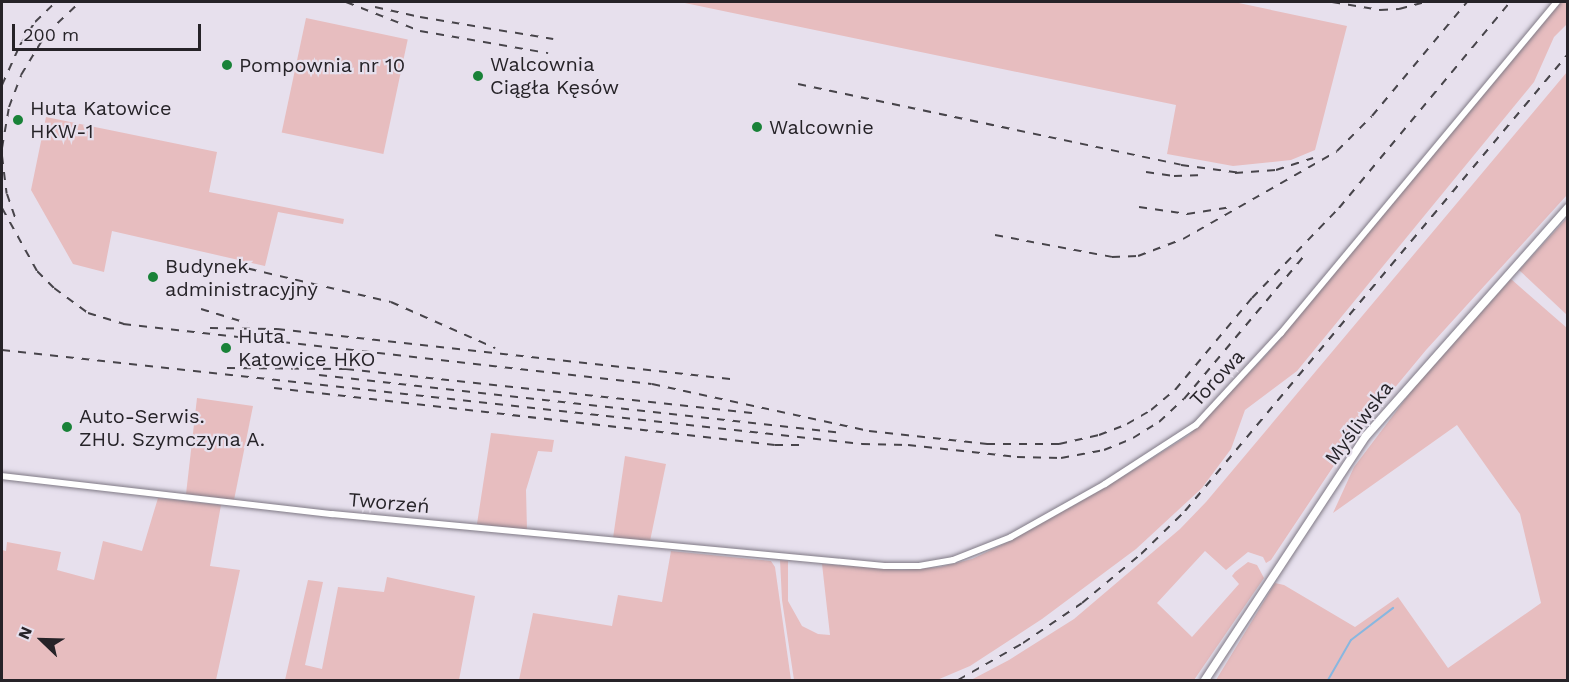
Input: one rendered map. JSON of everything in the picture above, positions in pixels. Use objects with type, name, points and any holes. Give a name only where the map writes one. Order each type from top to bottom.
[{"type":"street","name":"Torowa","points":[[775,556],[885,566],[919,566],[952,560],[1011,537],[1105,484],[1185,434],[1281,333],[1557,2]]},
{"type":"street","name":"Myśliwska","points":[[1205,681],[1366,436],[1568,208]]},
{"type":"street","name":"Tworzeń","points":[[2,476],[332,514],[775,556]]},
{"type":"shaded area","points":[[680,2],[1234,2],[1347,26],[1315,150],[1291,160],[1233,166],[1167,154],[1176,105]]},
{"type":"shaded area","points":[[1561,2],[1567,2],[1567,24],[1554,37],[1534,82],[1297,371],[1245,410],[1231,449],[1202,488],[1136,549],[1042,619],[970,666],[937,680],[794,680],[782,600],[780,560],[788,561],[788,601],[802,626],[818,634],[830,635],[822,564],[902,570],[940,567],[972,559],[1012,540],[1106,487],[1189,435],[1267,354]]},
{"type":"shaded area","points":[[306,18],[408,40],[383,154],[282,132]]},
{"type":"shaded area","points":[[1567,72],[1567,195],[1426,350],[1349,443],[1271,560],[1266,563],[1263,557],[1248,552],[1226,570],[1205,551],[1157,603],[1192,637],[1239,584],[1232,576],[1235,572],[1248,562],[1257,565],[1264,578],[1194,680],[971,680],[1009,660],[1074,619],[1180,529],[1206,502]]},
{"type":"shaded area","points":[[46,117],[217,152],[209,192],[344,219],[343,224],[278,212],[265,266],[112,231],[104,272],[73,264],[31,190]]},
{"type":"shaded area","points":[[1567,218],[1567,315],[1519,270]]},
{"type":"shaded area","points":[[1511,279],[1567,328],[1567,680],[1216,680],[1275,583],[1284,585],[1355,627],[1398,597],[1448,668],[1541,603],[1520,514],[1457,425],[1333,513],[1354,467],[1413,389]]},
{"type":"shaded area","points":[[197,398],[253,406],[234,500],[186,494]]},
{"type":"shaded area","points":[[491,433],[554,440],[552,452],[538,451],[526,490],[527,530],[477,524]]},
{"type":"shaded area","points":[[625,456],[666,464],[650,541],[613,538]]},
{"type":"shaded area","points":[[158,498],[221,505],[210,566],[240,570],[216,680],[2,680],[2,550],[6,551],[7,542],[61,552],[57,570],[94,580],[103,541],[142,551]]},
{"type":"shaded area","points":[[671,551],[771,561],[775,567],[791,680],[519,680],[533,613],[612,626],[618,595],[662,602]]},
{"type":"shaded area","points":[[387,577],[475,596],[459,680],[285,680],[308,580],[323,582],[305,665],[322,669],[338,587],[384,592]]},
{"type":"waterway","points":[[1328,680],[1351,640],[1393,608]]},
{"type":"railway","points":[[2,85],[20,45],[35,22],[56,2]]},
{"type":"railway","points":[[2,148],[9,107],[21,75],[46,34],[80,2]]},
{"type":"railway","points":[[346,2],[420,31],[548,53]]},
{"type":"railway","points":[[1332,2],[1380,10],[1399,9],[1426,2]]},
{"type":"railway","points":[[995,235],[1112,257],[1138,256],[1183,239],[1337,151],[1372,116],[1467,2]]},
{"type":"railway","points":[[2,208],[37,271],[54,288],[88,313],[123,324],[652,384],[869,431],[987,444],[1059,444],[1099,435],[1127,424],[1151,410],[1175,390],[1252,298],[1339,208],[1510,2]]},
{"type":"railway","points":[[375,7],[420,17],[553,39]]},
{"type":"railway","points":[[958,680],[1023,643],[1082,603],[1141,554],[1185,511],[1568,54]]},
{"type":"railway","points":[[798,84],[1181,165],[1241,173]]},
{"type":"railway","points":[[2,156],[7,194],[17,223]]},
{"type":"railway","points":[[1235,173],[1276,170],[1313,158]]},
{"type":"railway","points":[[1146,172],[1174,176],[1205,175]]},
{"type":"railway","points":[[1139,207],[1187,214],[1231,207]]},
{"type":"railway","points":[[2,350],[862,444],[908,445],[1017,457],[1061,458],[1104,450],[1133,438],[1159,422],[1184,399],[1305,255]]},
{"type":"railway","points":[[233,265],[391,302],[495,348]]},
{"type":"railway","points":[[201,309],[247,323]]},
{"type":"railway","points":[[210,328],[277,329],[732,379]]},
{"type":"railway","points":[[227,368],[346,369],[759,414]]},
{"type":"railway","points":[[319,375],[843,433]]},
{"type":"railway","points":[[274,388],[775,445],[802,445]]},
{"type":"place","name":"Pompownia nr 10","points":[[227,65]]},
{"type":"place","name":"Walcownia Ciągła Kęsów","points":[[478,76]]},
{"type":"place","name":"Huta Katowice HKW-1","points":[[18,120]]},
{"type":"place","name":"Walcownie","points":[[757,127]]},
{"type":"place","name":"Budynek administracyjny","points":[[153,277]]},
{"type":"place","name":"Huta Katowice HKO","points":[[226,348]]},
{"type":"place","name":"Auto-Serwis. ZHU. Szymczyna A.","points":[[67,427]]}]
